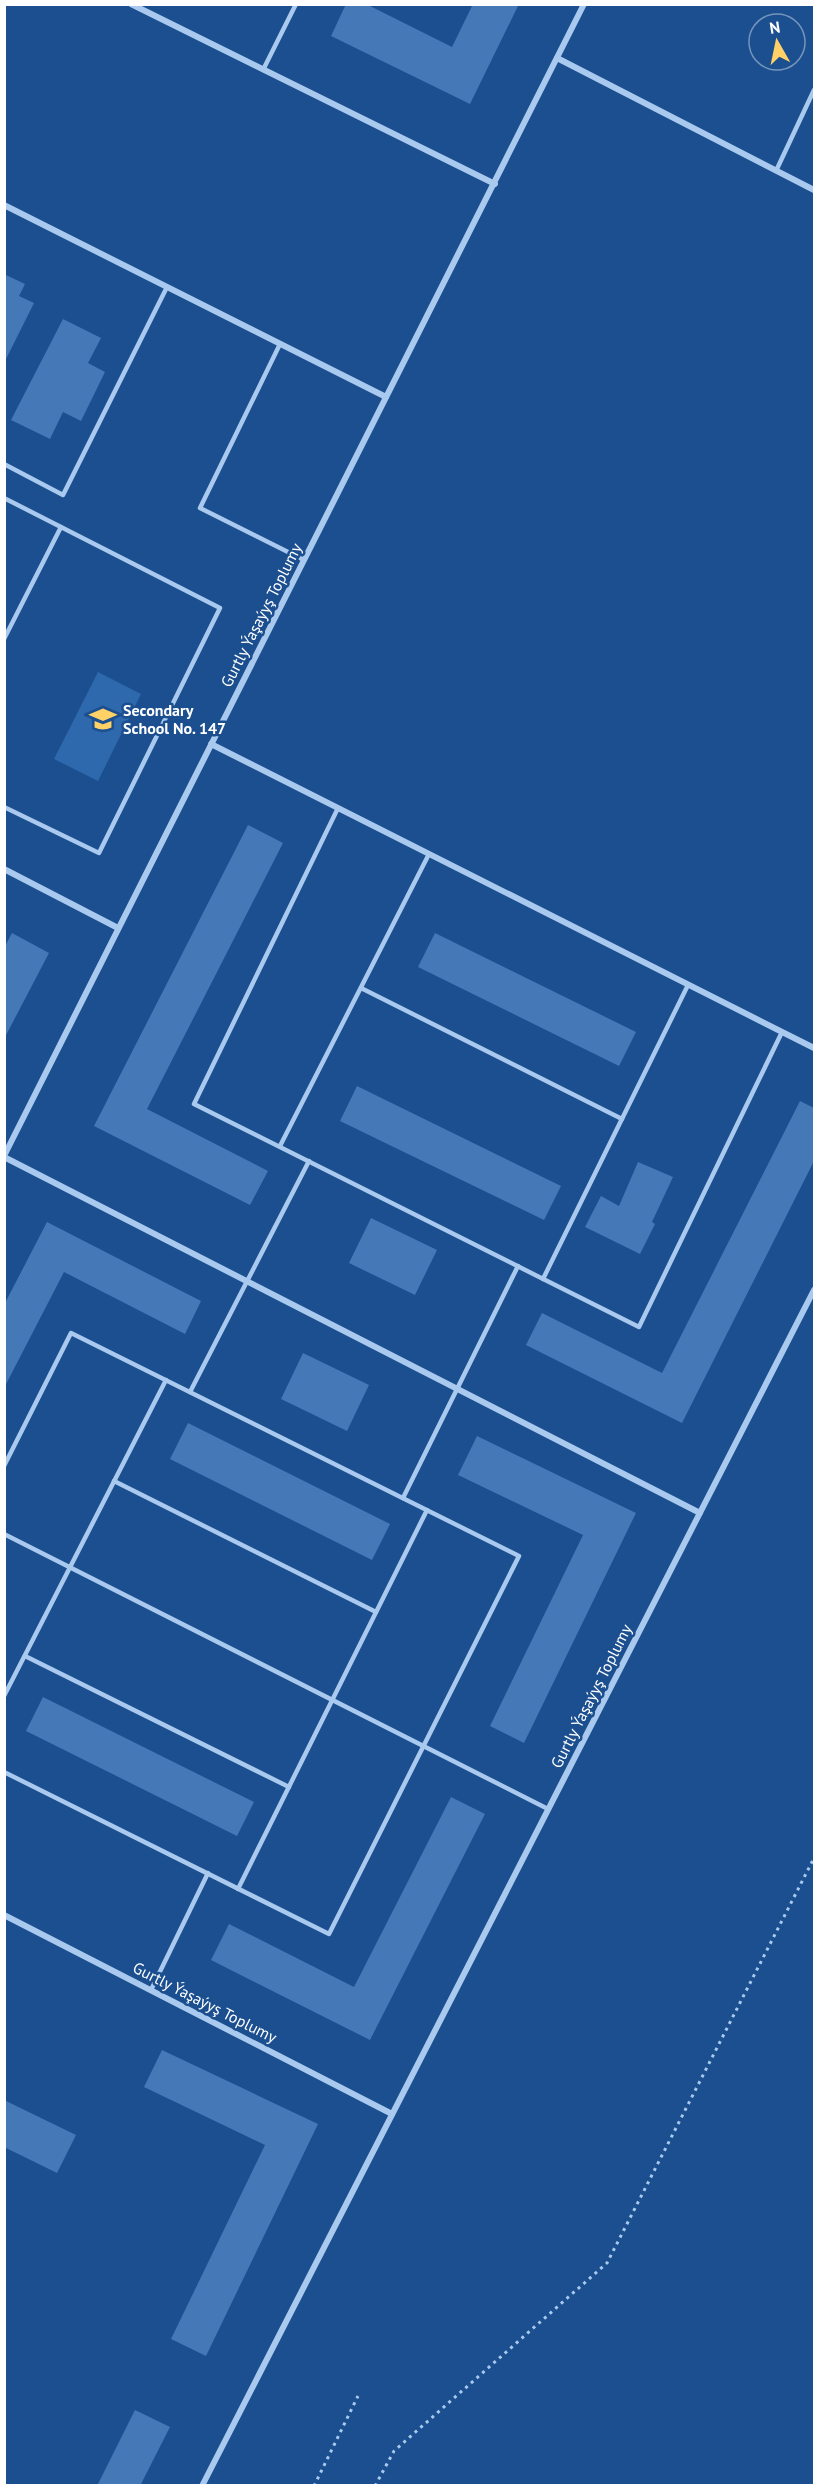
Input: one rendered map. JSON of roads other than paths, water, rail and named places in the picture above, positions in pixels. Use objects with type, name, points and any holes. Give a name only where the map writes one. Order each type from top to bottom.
[{"type":"street","points":[[131,4],[495,184]]},
{"type":"street","name":"Gurtly Ýaşaýyş Toplumy","points":[[4,1157],[584,4]]},
{"type":"street","points":[[557,58],[814,190]]},
{"type":"street","points":[[4,205],[386,397]]},
{"type":"street","points":[[211,744],[814,1048]]},
{"type":"street","points":[[4,869],[118,928]]},
{"type":"street","points":[[4,1157],[700,1513]]},
{"type":"street","name":"Gurtly Ýaşaýyş Toplumy","points":[[202,2486],[814,1290]]},
{"type":"street","name":"Gurtly Ýaşaýyş Toplumy","points":[[4,1914],[392,2114]]},
{"type":"lane","points":[[263,70],[296,4]]},
{"type":"lane","points":[[776,171],[814,90]]},
{"type":"lane","points":[[4,464],[63,495],[167,287]]},
{"type":"lane","points":[[280,344],[200,508],[304,560]]},
{"type":"lane","points":[[4,498],[220,608],[99,853],[4,807]]},
{"type":"lane","points":[[4,639],[61,527]]},
{"type":"lane","points":[[338,808],[194,1104],[639,1327],[782,1032]]},
{"type":"lane","points":[[280,1146],[429,854]]},
{"type":"lane","points":[[543,1279],[688,985]]},
{"type":"lane","points":[[361,987],[622,1119]]},
{"type":"lane","points":[[190,1392],[309,1161]]},
{"type":"lane","points":[[403,1498],[518,1266]]},
{"type":"lane","points":[[4,1466],[71,1333],[519,1556],[328,1934],[4,1772]]},
{"type":"lane","points":[[4,1696],[166,1380]]},
{"type":"lane","points":[[114,1481],[376,1612]]},
{"type":"lane","points":[[238,1889],[427,1510]]},
{"type":"lane","points":[[4,1534],[549,1809]]},
{"type":"lane","points":[[25,1656],[289,1787]]},
{"type":"lane","points":[[152,1990],[208,1873]]},
{"type":"place","name":"Secondary School No. 147","points":[[103,719]]}]
